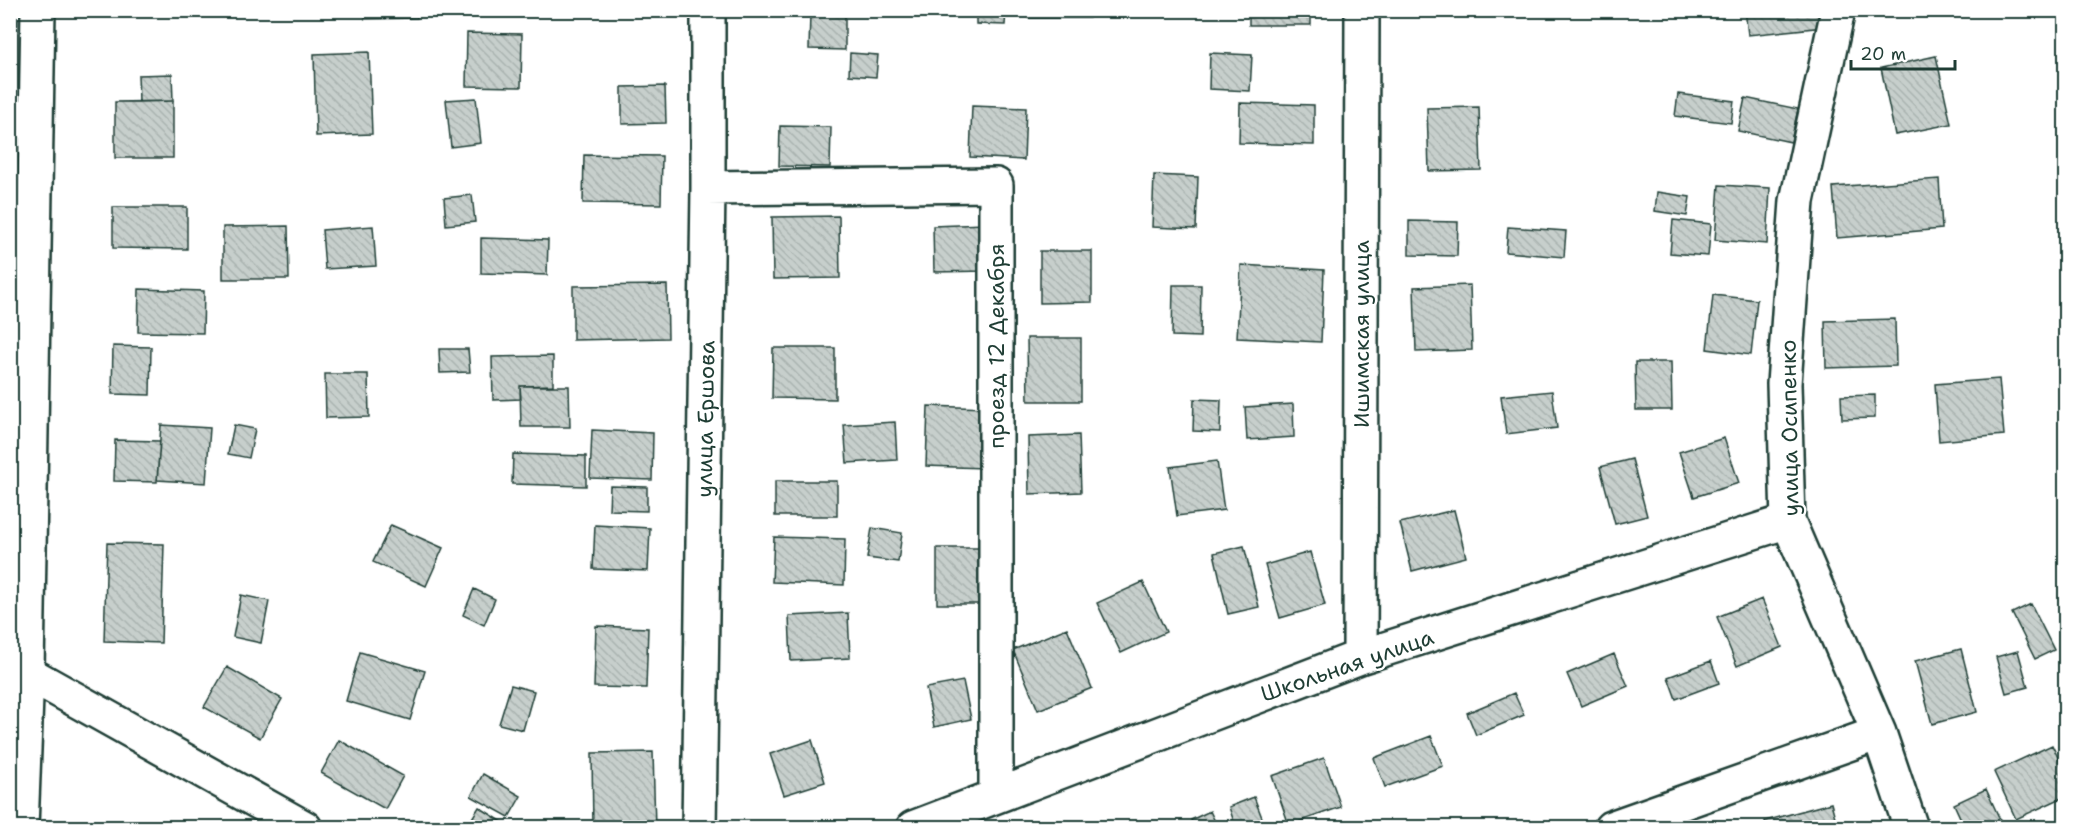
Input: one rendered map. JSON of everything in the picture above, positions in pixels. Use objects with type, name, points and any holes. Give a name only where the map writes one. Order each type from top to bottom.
[{"type":"street","points":[[21,828],[19,667],[38,10]]},
{"type":"street","name":"улица Ершова","points":[[699,828],[708,188],[708,10]]},
{"type":"street","name":"Ишимская улица","points":[[1360,657],[1362,10]]},
{"type":"street","name":"улица Осипенко","points":[[1838,10],[1797,201],[1784,384],[1788,521],[1879,733],[1911,828]]},
{"type":"street","name":"проезд 12 Декабря","points":[[708,188],[996,185],[996,796]]},
{"type":"street","name":"Школьная улица","points":[[913,828],[1360,657],[1788,521]]},
{"type":"street","points":[[19,667],[305,828]]},
{"type":"street","points":[[1611,828],[1879,733]]},
{"type":"building","points":[[365,10],[416,10],[417,18],[365,19]]},
{"type":"building","points":[[976,10],[1006,10],[1005,25],[976,24]]},
{"type":"building","points":[[1028,10],[1089,10],[1089,18],[1028,18]]},
{"type":"building","points":[[1249,10],[1311,10],[1311,25],[1249,25]]},
{"type":"building","points":[[1684,10],[1726,10],[1726,12]]},
{"type":"building","points":[[1745,10],[1822,10],[1824,27],[1748,35]]},
{"type":"building","points":[[810,14],[845,14],[845,50],[809,49]]},
{"type":"building","points":[[467,33],[522,34],[521,87],[466,86]]},
{"type":"building","points":[[369,52],[372,134],[316,136],[314,54]]},
{"type":"building","points":[[850,53],[878,55],[876,77],[849,75]]},
{"type":"building","points":[[1210,53],[1252,55],[1250,91],[1209,89]]},
{"type":"building","points":[[1936,56],[1951,124],[1895,135],[1881,68]]},
{"type":"building","points":[[172,74],[173,101],[139,102],[138,75]]},
{"type":"building","points":[[665,86],[666,123],[622,124],[622,87]]},
{"type":"building","points":[[1678,94],[1734,101],[1731,123],[1675,116]]},
{"type":"building","points":[[476,98],[481,143],[451,147],[446,100]]},
{"type":"building","points":[[1745,98],[1798,109],[1791,142],[1738,131]]},
{"type":"building","points":[[173,101],[173,158],[115,158],[115,102]]},
{"type":"building","points":[[1240,103],[1314,105],[1314,145],[1239,143]]},
{"type":"building","points":[[972,106],[1026,108],[1024,160],[970,157]]},
{"type":"building","points":[[1479,107],[1481,170],[1429,171],[1427,108]]},
{"type":"building","points":[[780,126],[831,127],[830,167],[779,166]]},
{"type":"building","points":[[584,155],[662,156],[661,204],[583,203]]},
{"type":"building","points":[[1154,175],[1198,177],[1196,229],[1152,227]]},
{"type":"building","points":[[1939,179],[1942,229],[1837,238],[1833,187]]},
{"type":"building","points":[[1719,185],[1770,188],[1767,244],[1715,240]]},
{"type":"building","points":[[1657,192],[1690,197],[1687,216],[1655,211]]},
{"type":"building","points":[[472,195],[475,222],[446,225],[444,198]]},
{"type":"building","points":[[113,207],[187,207],[187,249],[113,248]]},
{"type":"building","points":[[839,216],[840,278],[773,279],[772,217]]},
{"type":"building","points":[[1673,220],[1711,224],[1708,256],[1670,253]]},
{"type":"building","points":[[1409,221],[1458,222],[1457,256],[1409,255]]},
{"type":"building","points":[[985,224],[986,271],[934,272],[933,226]]},
{"type":"building","points":[[288,226],[289,279],[223,279],[223,227]]},
{"type":"building","points":[[373,226],[376,266],[325,269],[322,230]]},
{"type":"building","points":[[1508,227],[1566,231],[1564,257],[1506,252]]},
{"type":"building","points":[[481,238],[548,240],[547,275],[481,273]]},
{"type":"building","points":[[1040,251],[1092,251],[1092,302],[1040,303]]},
{"type":"building","points":[[1241,265],[1324,270],[1321,342],[1237,338]]},
{"type":"building","points":[[667,285],[668,338],[573,340],[573,286]]},
{"type":"building","points":[[1173,285],[1201,285],[1200,337],[1172,336]]},
{"type":"building","points":[[1470,285],[1472,350],[1416,352],[1414,287]]},
{"type":"building","points":[[139,289],[204,291],[203,333],[138,332]]},
{"type":"building","points":[[1713,295],[1757,300],[1751,355],[1707,349]]},
{"type":"building","points":[[1895,319],[1896,366],[1826,368],[1825,321]]},
{"type":"building","points":[[1027,338],[1081,338],[1081,401],[1028,401]]},
{"type":"building","points":[[113,346],[151,347],[150,395],[112,394]]},
{"type":"building","points":[[773,348],[835,348],[835,399],[772,398]]},
{"type":"building","points":[[439,349],[468,349],[470,372],[440,373]]},
{"type":"building","points":[[553,356],[553,385],[520,386],[521,399],[493,400],[492,357]]},
{"type":"building","points":[[1635,362],[1671,362],[1672,410],[1636,410]]},
{"type":"building","points":[[325,374],[368,374],[369,417],[326,418]]},
{"type":"building","points":[[1999,379],[2004,435],[1939,441],[1935,384]]},
{"type":"building","points":[[520,386],[569,386],[570,427],[521,427]]},
{"type":"building","points":[[1552,391],[1557,428],[1506,434],[1501,396]]},
{"type":"building","points":[[1875,395],[1875,418],[1842,419],[1841,396]]},
{"type":"building","points":[[1194,399],[1221,400],[1220,432],[1193,431]]},
{"type":"building","points":[[1293,404],[1294,437],[1247,440],[1245,407]]},
{"type":"building","points":[[928,406],[987,408],[984,468],[926,466]]},
{"type":"building","points":[[895,422],[897,460],[847,463],[844,425]]},
{"type":"building","points":[[161,425],[210,428],[206,483],[157,480]]},
{"type":"building","points":[[234,425],[255,429],[249,458],[228,454]]},
{"type":"building","points":[[592,430],[653,433],[652,480],[590,478]]},
{"type":"building","points":[[1079,435],[1081,492],[1029,494],[1028,437]]},
{"type":"building","points":[[1724,438],[1739,483],[1694,497],[1679,452]]},
{"type":"building","points":[[115,440],[160,441],[157,482],[114,481]]},
{"type":"building","points":[[513,454],[586,456],[586,486],[512,484]]},
{"type":"building","points":[[1632,459],[1647,516],[1615,524],[1600,467]]},
{"type":"building","points":[[1217,461],[1224,510],[1177,516],[1170,467]]},
{"type":"building","points":[[775,481],[837,481],[837,516],[775,516]]},
{"type":"building","points":[[610,486],[647,487],[647,511],[609,510]]},
{"type":"building","points":[[1454,510],[1466,557],[1412,571],[1400,523]]},
{"type":"building","points":[[391,525],[443,548],[426,586],[373,562]]},
{"type":"building","points":[[595,525],[650,528],[648,571],[593,569]]},
{"type":"building","points":[[872,528],[902,533],[898,562],[867,558]]},
{"type":"building","points":[[774,537],[845,539],[844,585],[772,582]]},
{"type":"building","points":[[107,543],[164,544],[161,643],[104,641]]},
{"type":"building","points":[[1244,546],[1259,607],[1228,614],[1214,553]]},
{"type":"building","points":[[937,548],[984,548],[985,604],[937,604]]},
{"type":"building","points":[[1310,552],[1325,605],[1280,618],[1265,565]]},
{"type":"building","points":[[1143,582],[1166,632],[1121,653],[1097,603]]},
{"type":"building","points":[[474,589],[495,599],[484,625],[463,615]]},
{"type":"building","points":[[241,595],[269,601],[261,643],[233,637]]},
{"type":"building","points":[[1762,599],[1782,647],[1737,666],[1717,617]]},
{"type":"building","points":[[2031,604],[2054,650],[2035,659],[2012,613]]},
{"type":"building","points":[[848,613],[850,658],[791,661],[789,616]]},
{"type":"building","points":[[596,626],[648,628],[646,688],[594,687]]},
{"type":"building","points":[[1067,628],[1092,688],[1038,710],[1013,650]]},
{"type":"building","points":[[1961,649],[1977,712],[1932,724],[1915,661]]},
{"type":"building","points":[[2018,651],[2028,687],[2006,693],[1996,657]]},
{"type":"building","points":[[360,652],[425,671],[410,720],[346,701]]},
{"type":"building","points":[[1614,654],[1628,686],[1581,706],[1567,674]]},
{"type":"building","points":[[1711,661],[1719,683],[1676,699],[1668,677]]},
{"type":"building","points":[[227,667],[282,699],[260,738],[204,707]]},
{"type":"building","points":[[963,681],[971,719],[934,727],[926,688]]},
{"type":"building","points":[[511,685],[534,691],[523,730],[499,724]]},
{"type":"building","points":[[1514,693],[1524,715],[1476,735],[1467,713]]},
{"type":"building","points":[[1431,736],[1443,766],[1385,787],[1374,758]]},
{"type":"building","points":[[339,740],[403,776],[385,809],[321,773]]},
{"type":"building","points":[[812,740],[825,782],[784,795],[770,754]]},
{"type":"building","points":[[2052,745],[2066,774],[2066,796],[2016,819],[1994,772]]},
{"type":"building","points":[[653,752],[655,828],[593,828],[592,753]]},
{"type":"building","points":[[1324,758],[1341,807],[1289,825],[1272,776]]},
{"type":"building","points":[[483,774],[521,796],[509,817],[471,796]]},
{"type":"building","points":[[1986,789],[2002,824],[1995,828],[1965,828],[1954,804]]},
{"type":"building","points":[[1254,797],[1266,828],[1236,828],[1229,807]]},
{"type":"building","points":[[1831,803],[1838,828],[1767,828],[1765,821]]},
{"type":"building","points":[[479,807],[512,828],[466,828]]},
{"type":"building","points":[[1210,811],[1218,828],[1194,828],[1191,820]]}]
